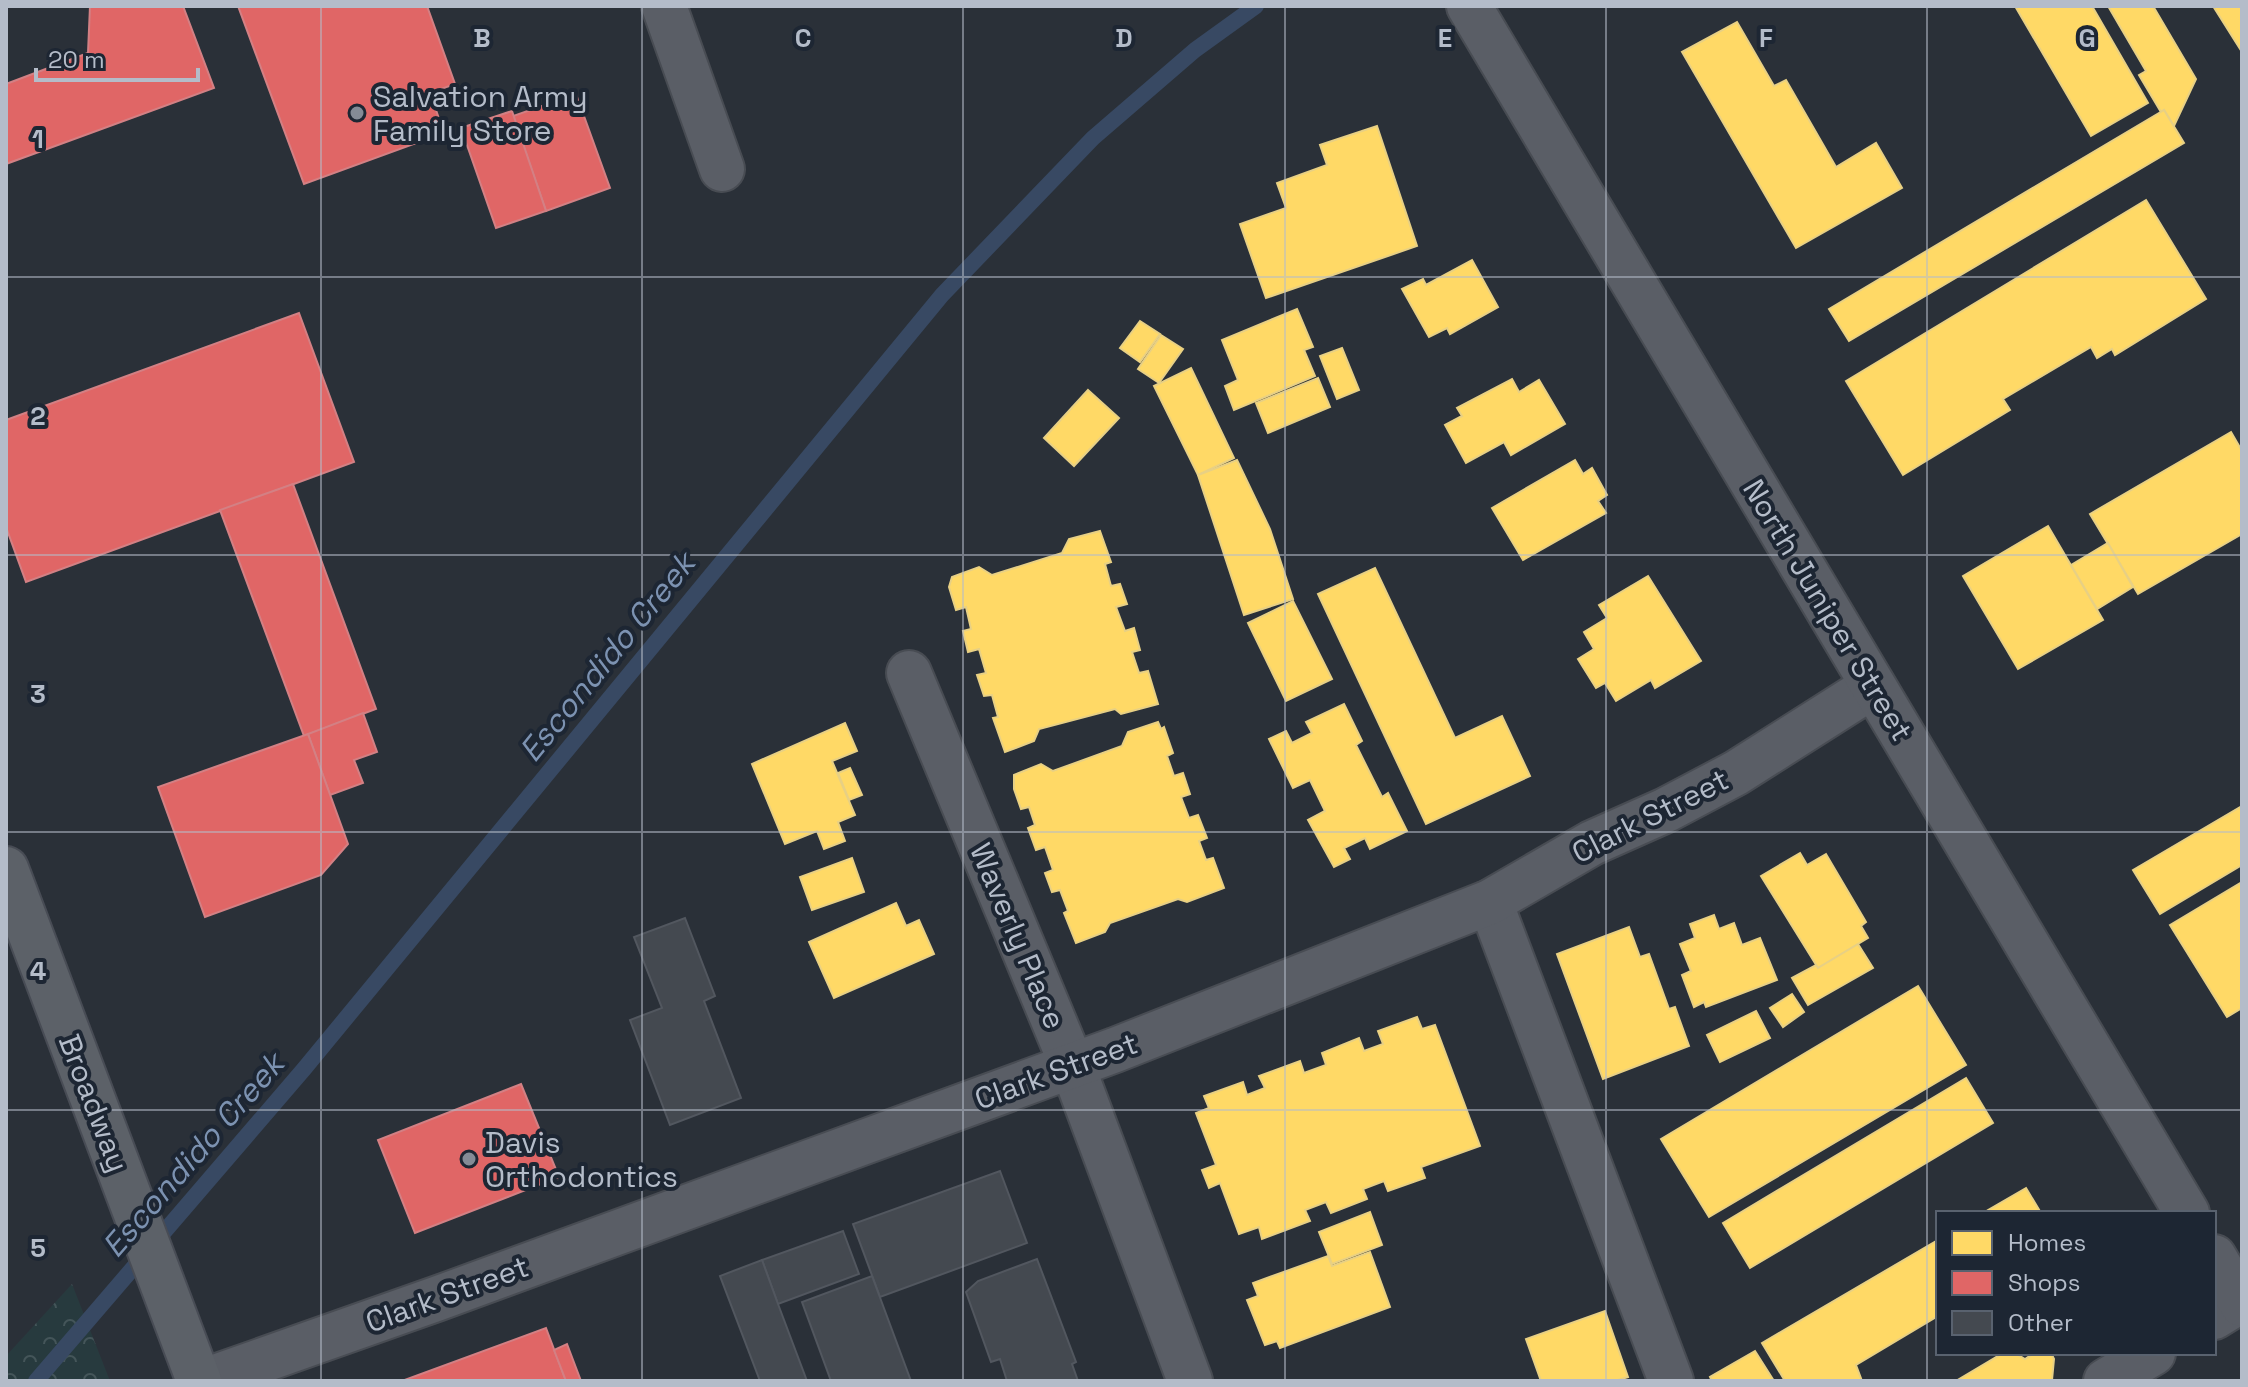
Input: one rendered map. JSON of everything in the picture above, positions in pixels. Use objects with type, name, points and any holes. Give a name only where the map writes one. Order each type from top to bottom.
[{"type":"main road","name":"Broadway","points":[[6,869],[201,1381]]},
{"type":"street","points":[[664,6],[722,169]]},
{"type":"street","name":"North Juniper Street","points":[[1469,6],[1990,877],[2186,1211]]},
{"type":"street","name":"Waverly Place","points":[[909,673],[1072,1065],[1190,1381]]},
{"type":"street","name":"Clark Street","points":[[201,1381],[436,1299],[1072,1065],[1490,902],[1592,843],[1666,810],[1736,773],[1873,686]]},
{"type":"street","points":[[1490,902],[1671,1381]]},
{"type":"street","points":[[2216,1263],[2232,1308]]},
{"type":"street","points":[[2106,1381],[2150,1355]]},
{"type":"green space","points":[[72,1284],[110,1381],[6,1381],[6,1356]]},
{"type":"building: Homes","points":[[2015,6],[2092,6],[2148,103],[2091,136]]},
{"type":"building: Homes","points":[[2108,6],[2153,6],[2196,79],[2174,126],[2164,110],[2161,112],[2139,75],[2146,71]]},
{"type":"building: Homes","points":[[2213,6],[2242,6],[2242,52]]},
{"type":"building: Homes","points":[[1737,22],[1774,86],[1786,80],[1836,167],[1876,143],[1902,188],[1796,248],[1682,52]]},
{"type":"building: Homes","points":[[2164,110],[2184,143],[1849,341],[1829,309]]},
{"type":"building: Homes","points":[[1377,126],[1417,246],[1266,298],[1240,224],[1286,208],[1277,183],[1327,165],[1320,145]]},
{"type":"building: Homes","points":[[2146,200],[2206,299],[2115,355],[2112,349],[2097,358],[2091,347],[2003,399],[2010,410],[1903,475],[1846,381]]},
{"type":"building: Homes","points":[[1472,260],[1498,307],[1450,334],[1447,328],[1429,337],[1402,289],[1423,279],[1426,285]]},
{"type":"building: Homes","points":[[1297,309],[1313,347],[1304,350],[1315,376],[1234,410],[1225,386],[1238,380],[1222,340]]},
{"type":"building: Homes","points":[[1140,321],[1160,334],[1140,362],[1120,348]]},
{"type":"building: Homes","points":[[1161,335],[1183,349],[1159,383],[1138,369]]},
{"type":"building: Homes","points":[[1342,348],[1359,390],[1337,399],[1320,356]]},
{"type":"building: Homes","points":[[1191,368],[1234,458],[1198,475],[1154,386]]},
{"type":"building: Homes","points":[[1318,378],[1330,407],[1268,433],[1256,403]]},
{"type":"building: Homes","points":[[1512,379],[1519,392],[1539,380],[1565,424],[1511,455],[1504,442],[1466,463],[1445,425],[1462,416],[1457,408]]},
{"type":"building: Homes","points":[[1088,390],[1119,418],[1074,466],[1044,438]]},
{"type":"building: Homes","points":[[2231,432],[2242,451],[2242,534],[2138,594],[2090,514]]},
{"type":"building: Homes","points":[[1237,460],[1270,529],[1293,599],[1244,615],[1198,475]]},
{"type":"building: Homes","points":[[1575,460],[1583,474],[1592,468],[1607,495],[1598,501],[1606,513],[1523,560],[1492,508]]},
{"type":"building: Homes","points":[[2048,526],[2103,620],[2018,669],[1963,576]]},
{"type":"building: Homes","points":[[1100,531],[1111,562],[1105,564],[1111,586],[1120,584],[1127,604],[1116,607],[1125,631],[1134,628],[1140,650],[1132,652],[1139,673],[1148,671],[1158,704],[1121,714],[1115,709],[1039,729],[1034,741],[1005,752],[993,718],[998,717],[992,695],[984,696],[977,675],[986,673],[979,649],[968,652],[963,631],[971,629],[966,607],[956,610],[949,587],[952,577],[979,567],[992,575],[1062,553],[1069,539]]},
{"type":"building: Homes","points":[[2108,543],[2133,587],[2097,609],[2071,565]]},
{"type":"building: Homes","points":[[1375,568],[1455,738],[1502,716],[1530,776],[1426,824],[1318,594]]},
{"type":"building: Homes","points":[[1648,576],[1701,661],[1655,688],[1651,680],[1616,701],[1605,683],[1596,688],[1578,659],[1594,649],[1584,632],[1607,618],[1599,605]]},
{"type":"building: Homes","points":[[1293,601],[1332,679],[1286,701],[1248,623]]},
{"type":"building: Homes","points":[[1344,704],[1362,741],[1356,745],[1382,797],[1388,793],[1407,831],[1370,849],[1365,838],[1344,848],[1350,859],[1334,867],[1308,820],[1325,811],[1310,780],[1293,788],[1269,739],[1286,731],[1292,743],[1312,733],[1306,722]]},
{"type":"building: Homes","points":[[1158,722],[1161,729],[1164,727],[1173,753],[1167,756],[1174,776],[1183,773],[1190,794],[1181,797],[1189,818],[1198,815],[1207,838],[1199,841],[1206,860],[1213,858],[1224,888],[1187,902],[1178,899],[1110,923],[1105,932],[1076,943],[1064,913],[1068,911],[1060,890],[1052,892],[1045,873],[1053,870],[1045,847],[1036,850],[1028,828],[1035,825],[1029,807],[1021,809],[1014,789],[1014,775],[1041,764],[1053,771],[1122,746],[1128,732]]},
{"type":"building: Homes","points":[[845,723],[857,751],[832,761],[855,815],[838,822],[845,841],[824,849],[817,831],[785,844],[752,764]]},
{"type":"building: Homes","points":[[850,768],[862,795],[849,800],[838,773]]},
{"type":"building: Homes","points":[[2242,806],[2242,865],[2160,914],[2133,870]]},
{"type":"building: Homes","points":[[1800,853],[1807,865],[1826,854],[1866,922],[1861,926],[1868,938],[1818,968],[1761,876]]},
{"type":"building: Homes","points":[[852,858],[864,892],[812,910],[800,877]]},
{"type":"building: Homes","points":[[2242,882],[2242,1008],[2227,1017],[2170,925]]},
{"type":"building: Homes","points":[[896,903],[906,926],[919,920],[934,954],[834,998],[809,942]]},
{"type":"building: Homes","points":[[1714,915],[1719,929],[1734,923],[1742,945],[1760,938],[1777,980],[1706,1007],[1704,1002],[1694,1007],[1682,975],[1691,971],[1680,944],[1695,938],[1690,924]]},
{"type":"building: Homes","points":[[1629,927],[1640,957],[1649,954],[1669,1009],[1675,1007],[1689,1046],[1603,1079],[1557,954]]},
{"type":"building: Homes","points":[[1858,944],[1873,968],[1808,1005],[1792,978],[1816,965],[1818,968]]},
{"type":"building: Homes","points":[[1918,986],[1966,1065],[1709,1217],[1661,1139]]},
{"type":"building: Homes","points":[[1792,994],[1804,1012],[1783,1027],[1770,1008]]},
{"type":"building: Homes","points":[[1756,1011],[1770,1038],[1720,1062],[1707,1035]]},
{"type":"building: Homes","points":[[1417,1017],[1422,1029],[1435,1025],[1480,1146],[1421,1167],[1425,1178],[1388,1191],[1384,1181],[1363,1189],[1367,1199],[1331,1213],[1326,1202],[1305,1210],[1310,1221],[1262,1239],[1259,1227],[1239,1234],[1220,1183],[1209,1188],[1202,1170],[1216,1165],[1196,1113],[1209,1108],[1204,1096],[1243,1082],[1247,1095],[1265,1088],[1259,1076],[1300,1061],[1304,1073],[1326,1065],[1322,1053],[1359,1038],[1364,1051],[1383,1044],[1378,1031]]},
{"type":"building: Homes","points":[[1966,1078],[1993,1123],[1750,1268],[1723,1223]]},
{"type":"building: Homes","points":[[2026,1188],[2040,1211],[1986,1211]]},
{"type":"building: Homes","points":[[1370,1212],[1382,1245],[1332,1264],[1319,1232]]},
{"type":"building: Homes","points":[[1936,1241],[1936,1317],[1856,1365],[1862,1381],[1785,1381],[1762,1343]]},
{"type":"building: Homes","points":[[1370,1252],[1390,1307],[1280,1348],[1277,1341],[1265,1345],[1247,1300],[1258,1296],[1253,1283],[1328,1256],[1332,1266]]},
{"type":"building: Homes","points":[[1605,1311],[1628,1377],[1615,1381],[1541,1381],[1526,1339]]},
{"type":"building: Homes","points":[[1755,1351],[1774,1381],[1712,1381],[1710,1377]]},
{"type":"building: Homes","points":[[2000,1355],[2018,1355],[2025,1359],[2031,1355],[2052,1355],[2054,1359],[2052,1380],[1956,1381]]},
{"type":"building: Shops","points":[[90,6],[183,6],[214,88],[6,164],[6,84],[88,53]]},
{"type":"building: Shops","name":"Salvation Army Family Store","points":[[238,6],[427,6],[455,84],[430,93],[444,133],[304,184]]},
{"type":"building: Shops","points":[[576,94],[610,188],[546,211],[513,116]]},
{"type":"building: Shops","points":[[512,111],[546,211],[496,228],[461,128]]},
{"type":"building: Shops","points":[[299,313],[354,462],[26,582],[6,527],[6,420]]},
{"type":"building: Shops","points":[[293,484],[376,709],[304,736],[220,510]]},
{"type":"building: Shops","points":[[363,713],[377,752],[354,760],[363,783],[330,795],[308,734]]},
{"type":"building: Shops","points":[[308,734],[348,844],[321,875],[205,917],[158,787]]},
{"type":"building: Shops","name":"Davis Orthodontics","points":[[521,1084],[559,1177],[415,1233],[378,1140]]},
{"type":"building: Shops","points":[[546,1328],[566,1381],[402,1381]]},
{"type":"building: Shops","points":[[567,1344],[581,1381],[566,1381],[554,1350]]},
{"type":"building: Other","points":[[685,918],[715,996],[704,1001],[741,1098],[670,1125],[630,1020],[662,1008],[634,937]]},
{"type":"building: Other","points":[[1000,1171],[1027,1243],[880,1297],[853,1224]]},
{"type":"building: Other","points":[[843,1231],[859,1274],[778,1304],[762,1260]]},
{"type":"building: Other","points":[[1037,1259],[1076,1362],[1072,1364],[1078,1381],[1007,1381],[1000,1359],[991,1362],[966,1292],[978,1281]]},
{"type":"building: Other","points":[[762,1260],[807,1381],[760,1381],[720,1276]]},
{"type":"building: Other","points":[[872,1276],[911,1381],[831,1381],[802,1302]]},
{"type":"waterway","name":"Escondido Creek","points":[[36,1381],[304,1069],[942,295],[1093,138],[1195,50],[1256,6]]},
{"type":"place","name":"Salvation Army Family Store","points":[[357,113]]},
{"type":"place","name":"Davis Orthodontics","points":[[469,1159]]}]
